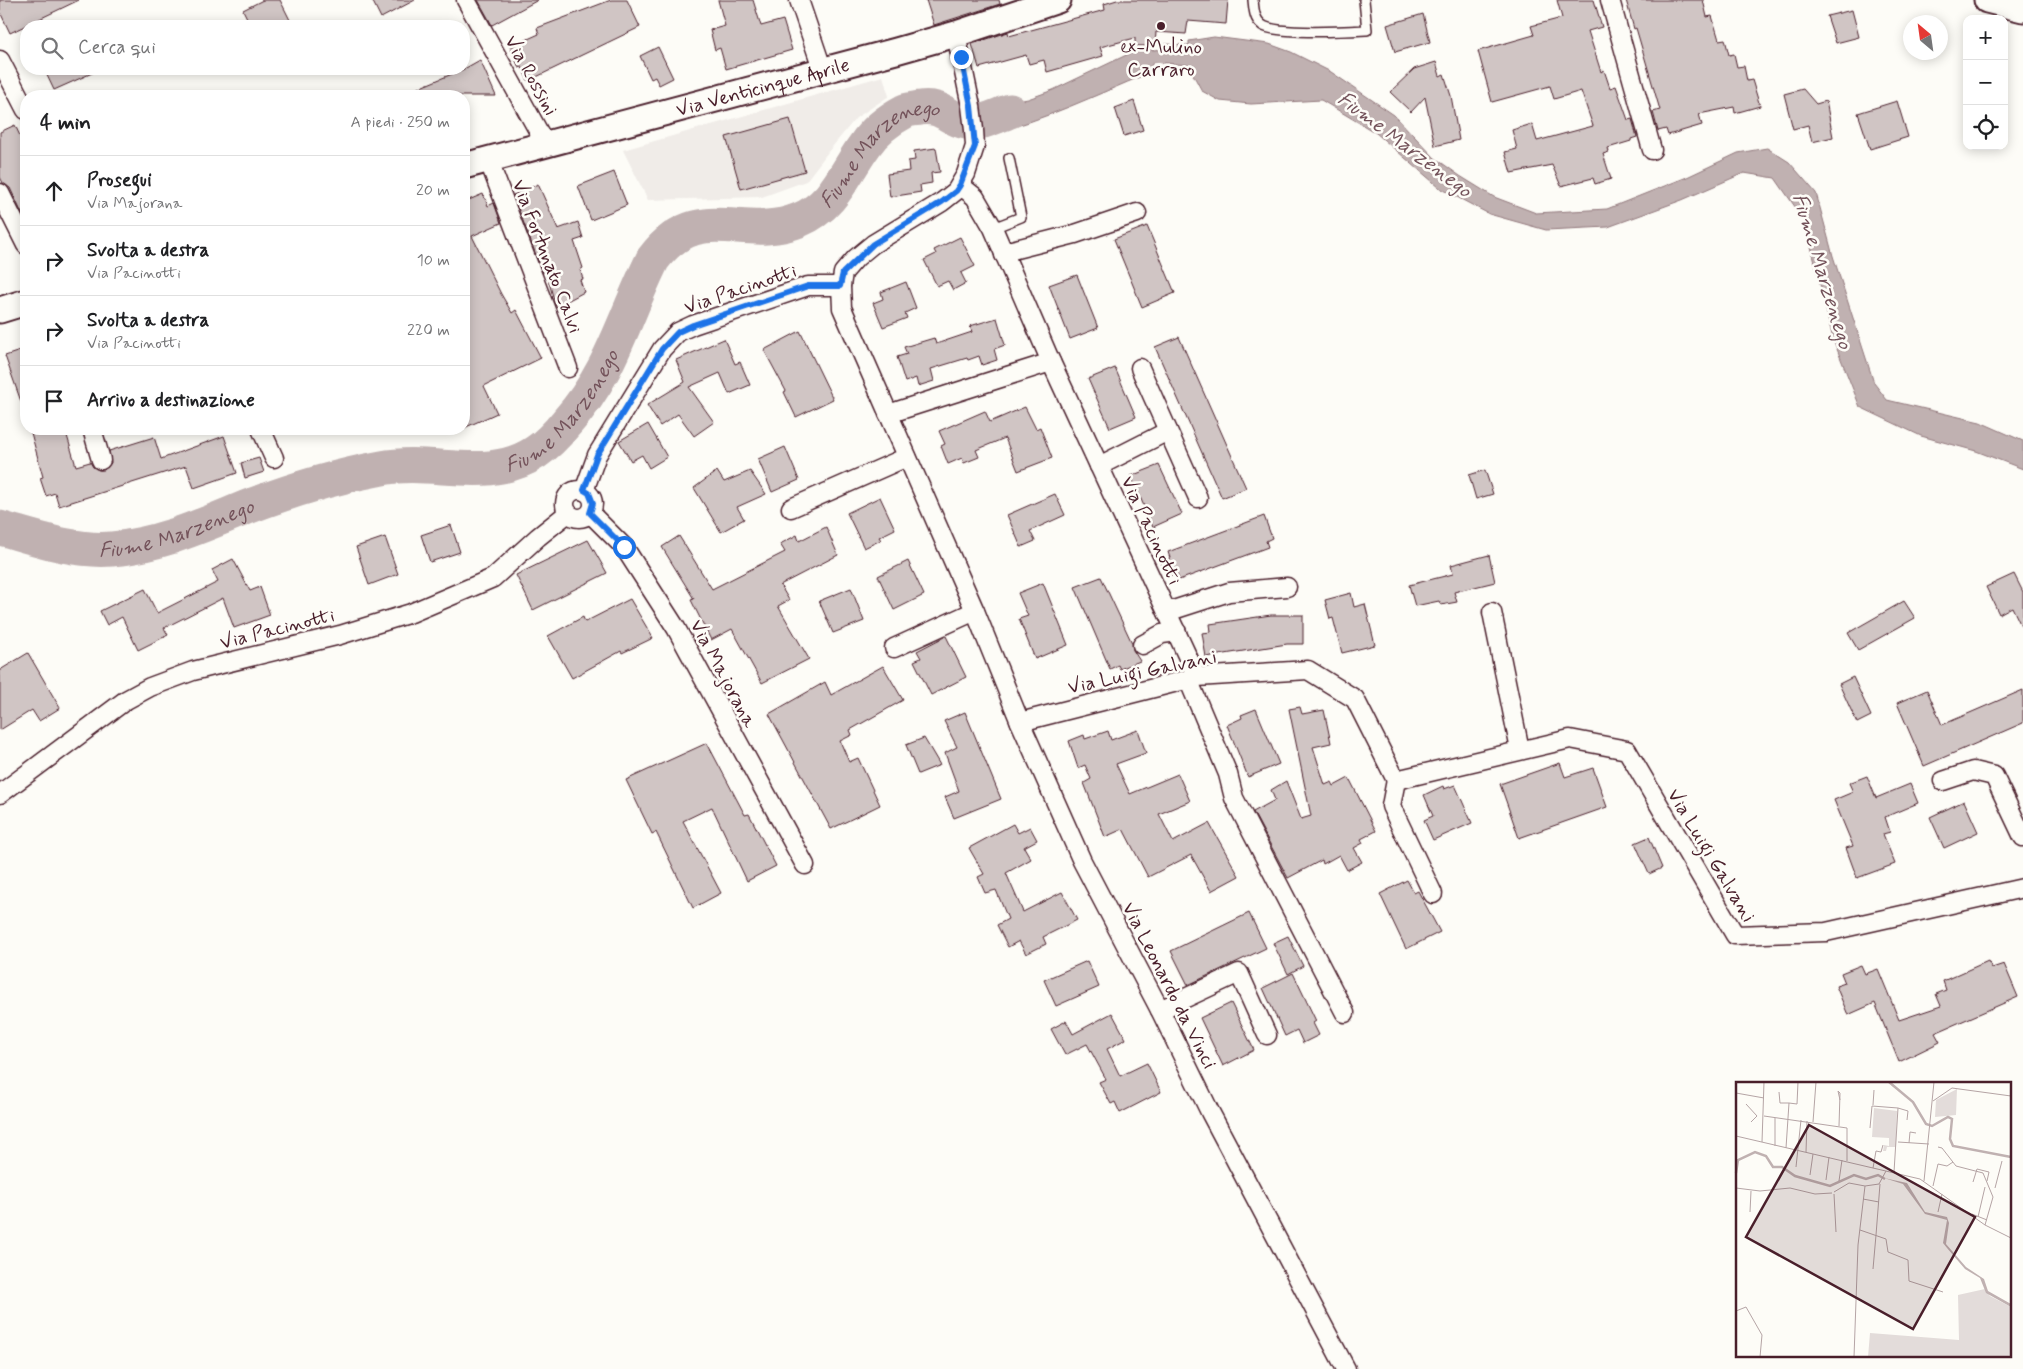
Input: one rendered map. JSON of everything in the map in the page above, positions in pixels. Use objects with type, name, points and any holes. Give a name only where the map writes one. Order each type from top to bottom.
[{"type":"main road","points":[[1987,0],[2023,9]]},
{"type":"main road","name":"Via Venticinque Aprile","points":[[470,164],[956,34],[1048,1]]},
{"type":"main road","points":[[0,310],[20,304]]},
{"type":"street","name":"Via Rossini","points":[[466,0],[546,145]]},
{"type":"street","points":[[799,0],[823,71]]},
{"type":"street","points":[[1610,0],[1652,150]]},
{"type":"street","points":[[840,286],[843,273],[873,244],[942,202],[956,191],[960,185],[975,146],[971,106],[956,34]]},
{"type":"street","points":[[0,60],[20,98]]},
{"type":"street","name":"Via Fortunato Calvi","points":[[488,159],[568,368]]},
{"type":"street","name":"Via Pacinotti","points":[[960,185],[975,197],[993,228],[1051,362],[1177,632],[1228,774],[1234,798],[1345,1013]]},
{"type":"street","points":[[0,193],[20,232]]},
{"type":"street","points":[[1004,254],[1012,250],[1075,234],[1137,213]]},
{"type":"street","name":"Via Pacinotti","points":[[584,490],[597,455],[662,349],[678,332],[693,325],[808,286],[840,286]]},
{"type":"street","name":"Via Leonardo da Vinci","points":[[840,286],[842,308],[975,611],[1020,722],[1082,861],[1160,1010],[1210,1112],[1346,1369]]},
{"type":"street","points":[[888,414],[1051,362]]},
{"type":"street","points":[[1140,368],[1198,498]]},
{"type":"street","name":"Via Pacinotti","points":[[1099,466],[1168,431]]},
{"type":"street","points":[[94,435],[101,460]]},
{"type":"street","points":[[264,435],[274,458]]},
{"type":"street","points":[[791,508],[907,457]]},
{"type":"street","points":[[573,490],[584,490],[589,493],[593,503],[590,513],[576,518],[568,514],[564,503],[569,493],[573,490]]},
{"type":"street","name":"Via Majorana","points":[[590,513],[624,547],[671,620],[805,865]]},
{"type":"street","name":"Via Pacinotti","points":[[0,794],[126,700],[150,687],[193,671],[340,635],[411,613],[493,578],[538,536],[568,514]]},
{"type":"street","name":"Via Pacinotti","points":[[1168,612],[1229,592],[1287,587]]},
{"type":"street","points":[[894,648],[975,611]]},
{"type":"street","points":[[1492,612],[1520,750]]},
{"type":"street","points":[[1142,645],[1162,634],[1177,632]]},
{"type":"street","name":"Via Luigi Galvani","points":[[1020,722],[1192,678],[1308,670],[1355,699],[1396,780],[1570,739],[1627,750],[1735,935],[1826,932],[2022,886]]},
{"type":"street","points":[[1943,781],[1974,771],[1994,776],[2023,837]]},
{"type":"street","points":[[1396,780],[1391,806],[1433,894]]},
{"type":"street","points":[[1160,1010],[1239,973],[1267,1034]]},
{"type":"lane","points":[[1253,0],[1255,15],[1262,25],[1273,28],[1316,32],[1367,30],[1364,0]]},
{"type":"lane","points":[[993,228],[1021,217],[1009,158]]},
{"type":"shaded area","points":[[883,76],[889,96],[856,118],[806,181],[762,197],[648,200],[623,150]]},
{"type":"water","points":[[1214,37],[1269,44],[1291,52],[1331,72],[1394,115],[1435,158],[1460,176],[1494,197],[1536,213],[1607,209],[1687,177],[1738,153],[1767,148],[1789,162],[1816,193],[1833,256],[1874,383],[1887,400],[1980,422],[2023,441],[2023,469],[1976,451],[1921,436],[1860,407],[1833,339],[1805,221],[1775,178],[1744,173],[1682,200],[1608,227],[1546,230],[1489,214],[1440,188],[1376,133],[1321,100],[1251,104],[1220,101],[1202,91],[1188,65],[1153,62],[1147,74],[1029,122],[988,134],[981,122],[980,108],[1028,99],[1053,90],[1139,49],[1164,49],[1165,44],[1189,45],[1189,41]]},
{"type":"building","points":[[0,0],[79,0],[37,20],[20,20],[20,28],[10,33],[0,12]]},
{"type":"building","points":[[263,0],[280,0],[290,20],[248,20],[243,10]]},
{"type":"building","points":[[372,0],[415,0],[381,18]]},
{"type":"building","points":[[478,0],[538,0],[492,25]]},
{"type":"building","points":[[611,0],[627,0],[640,27],[528,81],[522,67],[519,68],[510,47],[539,34],[537,28]]},
{"type":"building","points":[[718,0],[753,0],[761,26],[783,20],[792,50],[726,69],[720,48],[715,50],[710,30],[725,26]]},
{"type":"building","points":[[926,0],[999,0],[1000,4],[934,25]]},
{"type":"building","points":[[1117,0],[1228,0],[1226,24],[1188,21],[1186,34],[1156,32],[1155,46],[1135,46],[1135,38],[1100,47],[1103,56],[1047,72],[1044,60],[1029,64],[1026,55],[979,68],[972,44],[1008,32],[1009,36],[1105,10],[1104,4]]},
{"type":"building","points":[[1557,0],[1594,0],[1602,27],[1588,31],[1601,72],[1604,70],[1610,88],[1616,86],[1628,120],[1632,119],[1637,137],[1631,139],[1631,141],[1608,148],[1609,152],[1603,154],[1611,179],[1595,184],[1593,178],[1561,186],[1552,165],[1511,173],[1505,152],[1517,149],[1512,130],[1532,124],[1537,141],[1593,126],[1581,91],[1554,99],[1550,86],[1492,102],[1478,51],[1534,35],[1531,26],[1562,18]]},
{"type":"building","points":[[1626,0],[1703,0],[1707,17],[1712,16],[1719,40],[1725,39],[1729,55],[1734,54],[1737,67],[1744,66],[1747,81],[1752,80],[1760,106],[1735,113],[1734,107],[1699,114],[1702,125],[1668,135],[1666,129],[1658,131],[1653,112],[1660,110]]},
{"type":"building","points":[[1852,10],[1859,37],[1836,43],[1827,16]]},
{"type":"building","points":[[1423,14],[1430,42],[1395,52],[1387,25]]},
{"type":"building","points":[[658,47],[673,78],[659,85],[655,77],[651,79],[640,56]]},
{"type":"building","points":[[480,60],[496,96],[470,96],[470,90],[413,90],[450,75],[470,75],[470,66]]},
{"type":"building","points":[[1436,62],[1440,76],[1444,74],[1451,96],[1459,140],[1435,146],[1425,97],[1411,112],[1390,92],[1414,69]]},
{"type":"building","points":[[47,75],[88,75],[54,90]]},
{"type":"building","points":[[1803,89],[1816,104],[1826,101],[1833,137],[1812,142],[1808,125],[1793,129],[1784,94]]},
{"type":"building","points":[[1134,101],[1143,130],[1124,136],[1115,108]]},
{"type":"building","points":[[1897,101],[1908,137],[1870,149],[1858,113]]},
{"type":"building","points":[[790,119],[805,171],[741,189],[726,137]]},
{"type":"building","points":[[15,125],[20,136],[20,209],[10,188],[3,183],[0,177],[0,132]]},
{"type":"building","points":[[936,148],[940,172],[931,173],[932,183],[920,185],[921,192],[890,197],[887,174],[909,171],[908,161],[915,160],[914,151]]},
{"type":"building","points":[[614,172],[627,205],[591,220],[578,186]]},
{"type":"building","points":[[538,184],[558,229],[578,222],[583,238],[574,241],[583,268],[580,270],[583,279],[580,280],[584,292],[556,307],[546,272],[543,273],[513,195]]},
{"type":"building","points":[[483,194],[488,206],[494,203],[501,223],[472,236],[501,294],[512,313],[516,310],[541,358],[484,386],[497,413],[470,425],[470,199]]},
{"type":"building","points":[[1147,226],[1175,293],[1142,307],[1114,239]]},
{"type":"building","points":[[960,237],[975,266],[961,273],[966,283],[953,290],[948,281],[937,286],[924,260],[936,254],[934,250]]},
{"type":"building","points":[[1077,275],[1098,328],[1070,339],[1049,285]]},
{"type":"building","points":[[906,282],[916,308],[905,313],[907,318],[883,327],[873,303],[883,299],[881,292]]},
{"type":"building","points":[[997,318],[1005,345],[994,349],[997,360],[982,365],[979,356],[968,360],[967,358],[931,369],[934,381],[918,386],[916,378],[905,382],[897,357],[907,354],[904,347],[934,338],[936,344],[972,332],[970,326]]},
{"type":"building","points":[[800,331],[833,399],[796,417],[784,392],[786,391],[764,350]]},
{"type":"building","points":[[1179,337],[1246,488],[1222,498],[1155,347]]},
{"type":"building","points":[[724,339],[735,364],[740,362],[750,385],[729,394],[720,373],[689,387],[714,422],[694,436],[678,414],[660,426],[647,405],[685,382],[676,360]]},
{"type":"building","points":[[20,351],[20,399],[5,356]]},
{"type":"building","points":[[1115,368],[1136,417],[1110,428],[1088,379]]},
{"type":"building","points":[[1025,407],[1036,429],[1040,427],[1052,458],[1018,471],[1005,438],[976,450],[979,457],[964,463],[962,458],[948,464],[941,446],[945,444],[939,431],[985,411],[990,422]]},
{"type":"building","points":[[648,424],[667,457],[649,468],[642,455],[631,461],[619,441]]},
{"type":"building","points":[[32,435],[67,435],[76,466],[90,462],[93,467],[99,470],[104,470],[111,463],[109,451],[154,437],[161,459],[224,436],[237,473],[194,488],[186,466],[59,506],[55,493],[46,496],[40,478],[43,477]]},
{"type":"building","points":[[785,447],[799,480],[772,492],[758,459]]},
{"type":"building","points":[[259,458],[264,472],[245,478],[241,463]]},
{"type":"building","points":[[1159,465],[1182,514],[1153,527],[1131,476]]},
{"type":"building","points":[[1485,470],[1493,494],[1476,499],[1469,475]]},
{"type":"building","points":[[717,471],[724,482],[750,471],[766,494],[737,507],[744,519],[721,532],[694,488]]},
{"type":"building","points":[[1055,494],[1065,515],[1030,531],[1035,541],[1021,547],[1007,515]]},
{"type":"building","points":[[880,497],[895,529],[879,537],[881,540],[864,548],[847,513]]},
{"type":"building","points":[[1264,516],[1272,538],[1266,541],[1268,547],[1179,580],[1177,574],[1167,576],[1161,562],[1170,558],[1168,552]]},
{"type":"building","points":[[451,525],[460,552],[430,562],[421,535]]},
{"type":"building","points":[[826,527],[838,555],[780,585],[789,600],[778,606],[809,659],[762,683],[732,629],[711,640],[691,600],[694,599],[662,547],[679,536],[712,589],[785,552],[780,544],[797,535],[799,541]]},
{"type":"building","points":[[385,537],[398,574],[369,585],[356,547]]},
{"type":"building","points":[[588,540],[607,573],[533,610],[516,575]]},
{"type":"building","points":[[1489,555],[1495,582],[1454,592],[1457,602],[1441,605],[1439,601],[1415,606],[1409,585],[1453,574],[1451,565]]},
{"type":"building","points":[[233,559],[250,591],[260,587],[270,615],[234,628],[223,598],[164,628],[168,635],[138,650],[122,617],[107,625],[100,611],[145,589],[157,613],[218,582],[212,570]]},
{"type":"building","points":[[908,561],[924,595],[894,610],[878,576]]},
{"type":"building","points":[[2014,574],[2023,592],[2023,630],[2012,607],[1999,614],[1986,587]]},
{"type":"building","points":[[1101,577],[1132,643],[1133,650],[1140,661],[1120,669],[1118,665],[1110,669],[1075,587]]},
{"type":"building","points":[[1043,583],[1068,645],[1035,659],[1019,619],[1028,616],[1018,593]]},
{"type":"building","points":[[851,588],[864,621],[833,633],[819,601]]},
{"type":"building","points":[[1351,593],[1354,607],[1365,604],[1375,645],[1342,653],[1333,618],[1330,619],[1325,600]]},
{"type":"building","points":[[630,599],[653,638],[622,653],[621,651],[572,678],[548,636],[583,617],[585,622]]},
{"type":"building","points":[[1904,601],[1915,618],[1858,650],[1848,633]]},
{"type":"building","points":[[1271,615],[1303,615],[1303,644],[1287,644],[1206,657],[1202,633],[1211,632],[1210,624]]},
{"type":"building","points":[[946,636],[966,677],[931,695],[914,661],[921,658],[917,651]]},
{"type":"building","points":[[28,653],[60,708],[39,721],[32,710],[0,730],[0,670]]},
{"type":"building","points":[[883,666],[903,700],[850,730],[852,735],[840,741],[849,762],[858,758],[880,805],[831,829],[769,714],[825,682],[831,695]]},
{"type":"building","points":[[1853,677],[1871,716],[1857,723],[1839,684]]},
{"type":"building","points":[[1927,690],[1942,725],[2023,690],[2023,723],[1924,766],[1897,703]]},
{"type":"building","points":[[1300,707],[1302,714],[1324,710],[1331,743],[1313,747],[1325,785],[1332,782],[1334,786],[1349,778],[1376,831],[1361,839],[1363,843],[1354,848],[1362,862],[1347,870],[1339,855],[1323,864],[1322,860],[1288,878],[1253,812],[1275,800],[1271,790],[1286,781],[1301,819],[1311,816],[1289,709]]},
{"type":"building","points":[[1256,709],[1279,764],[1248,777],[1227,725],[1242,718],[1241,715]]},
{"type":"building","points":[[965,712],[1001,799],[954,818],[945,797],[959,791],[945,753],[957,747],[944,721]]},
{"type":"building","points":[[1138,730],[1146,753],[1116,764],[1130,794],[1178,774],[1190,801],[1159,814],[1173,842],[1209,823],[1239,876],[1211,891],[1191,855],[1148,877],[1123,829],[1105,837],[1084,783],[1091,779],[1085,765],[1078,768],[1069,741],[1084,735],[1085,739],[1108,731],[1111,740]]},
{"type":"building","points":[[924,738],[940,765],[918,774],[906,745]]},
{"type":"building","points":[[707,743],[745,815],[749,814],[776,866],[747,881],[712,807],[683,821],[721,893],[693,908],[656,832],[652,834],[626,780]]},
{"type":"building","points":[[1560,763],[1565,777],[1593,768],[1607,807],[1519,838],[1500,784]]},
{"type":"building","points":[[1867,776],[1876,798],[1910,784],[1918,803],[1885,817],[1890,832],[1883,834],[1895,864],[1857,878],[1846,848],[1853,846],[1834,800],[1853,792],[1849,783]]},
{"type":"building","points":[[1455,785],[1472,823],[1433,840],[1424,820],[1433,816],[1424,795],[1443,786],[1444,789]]},
{"type":"building","points":[[1964,801],[1978,832],[1944,848],[1930,817]]},
{"type":"building","points":[[1013,824],[1018,833],[1030,827],[1037,840],[1024,847],[1031,859],[1006,873],[1023,912],[1062,892],[1077,920],[1043,937],[1046,944],[1026,954],[1019,941],[1008,947],[997,925],[1008,919],[996,890],[985,893],[978,877],[984,874],[969,848]]},
{"type":"building","points":[[1649,837],[1662,868],[1649,874],[1635,843]]},
{"type":"building","points":[[1407,880],[1414,893],[1418,891],[1440,932],[1406,949],[1380,894]]},
{"type":"building","points":[[1249,913],[1266,948],[1188,985],[1171,951]]},
{"type":"building","points":[[1288,936],[1303,966],[1288,974],[1273,943]]},
{"type":"building","points":[[1087,961],[1099,987],[1056,1006],[1044,980]]},
{"type":"building","points":[[1988,961],[1992,968],[2004,964],[2018,997],[1935,1033],[1940,1042],[1899,1062],[1875,1003],[1848,1015],[1836,986],[1845,983],[1841,973],[1861,965],[1865,974],[1878,969],[1899,1020],[1941,1006],[1936,994],[1946,990],[1943,981]]},
{"type":"building","points":[[1293,973],[1316,1021],[1313,1023],[1319,1035],[1303,1043],[1297,1030],[1285,1036],[1263,988]]},
{"type":"building","points":[[1231,1003],[1254,1050],[1223,1066],[1200,1018]]},
{"type":"building","points":[[1112,1013],[1126,1039],[1107,1049],[1120,1076],[1147,1063],[1161,1092],[1120,1113],[1115,1102],[1111,1104],[1099,1082],[1106,1079],[1087,1044],[1065,1055],[1051,1029],[1066,1021],[1073,1034]]},
{"type":"waterway","name":"Fiume Marzenego","points":[[0,528],[69,546],[98,549],[130,547],[182,533],[299,489],[365,471],[402,466],[499,467],[518,461],[536,452],[549,442],[582,403],[595,384],[616,344],[653,259],[670,241],[687,230],[705,226],[779,226],[811,214],[838,187],[873,134],[888,121],[905,111],[920,108],[935,109],[972,123],[988,120],[1010,111]]},
{"type":"place","name":"ex-Mulino Carraro","points":[[1161,26]]},
{"type":"route","points":[[624,547],[590,513],[593,503],[592,498],[584,490],[597,455],[662,349],[678,332],[693,325],[808,286],[840,286],[843,273],[856,258],[873,244],[942,202],[956,191],[966,174],[975,146],[971,106],[961,57]]}]
